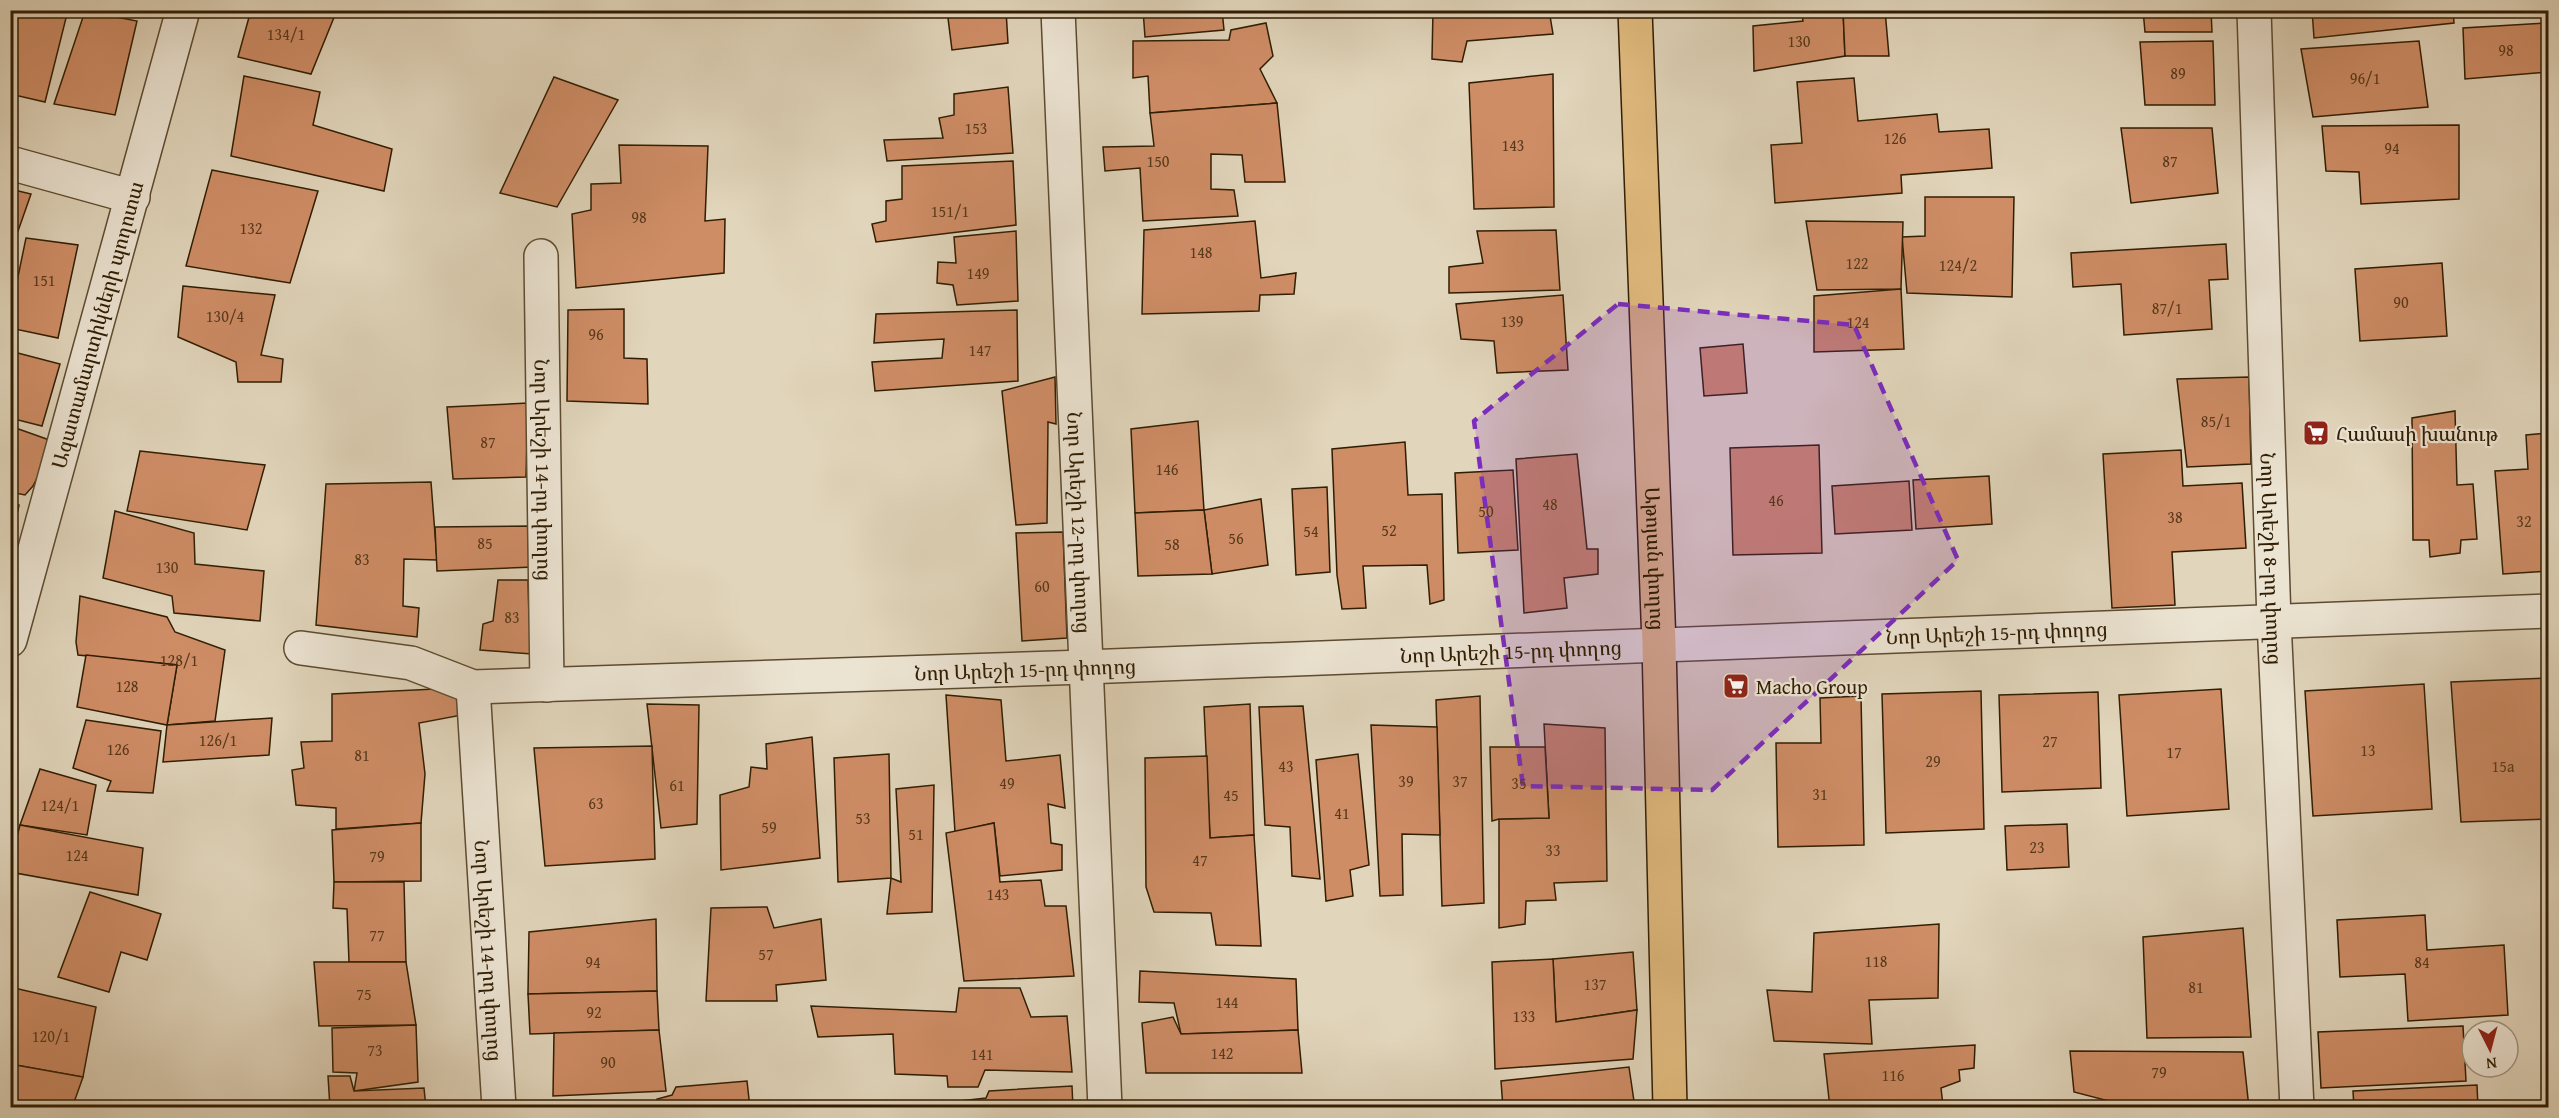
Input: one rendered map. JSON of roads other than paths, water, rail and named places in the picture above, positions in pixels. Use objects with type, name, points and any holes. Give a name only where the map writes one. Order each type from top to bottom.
[{"type":"main road","name":"Աթոյան փողոց","points":[[1635,10],[1659,644],[1670,1107]]},
{"type":"street","name":"Ազատամարտիկների պողոտա","points":[[10,639],[183,10]]},
{"type":"street","name":"Նոր Արեշի 12-րդ փողոց","points":[[1058,10],[1105,1107]]},
{"type":"street","name":"Նոր Արեշի 8-րդ փողոց","points":[[2254,10],[2274,621],[2297,1107]]},
{"type":"street","points":[[10,163],[133,197]]},
{"type":"street","name":"Նոր Արեշի 14-րդ փողոց","points":[[541,256],[547,685]]},
{"type":"street","name":"Նոր Արեշի 15-րդ փողոց","points":[[473,687],[1085,667],[2548,610]]},
{"type":"street","points":[[301,648],[411,663],[473,687]]},
{"type":"street","name":"Նոր Արեշի 14-րդ փողոց","points":[[473,687],[499,1107]]},
{"type":"place","name":"Համասի խանութ","points":[[2316,433]]},
{"type":"place","name":"Macho Group","points":[[1736,686]]}]
